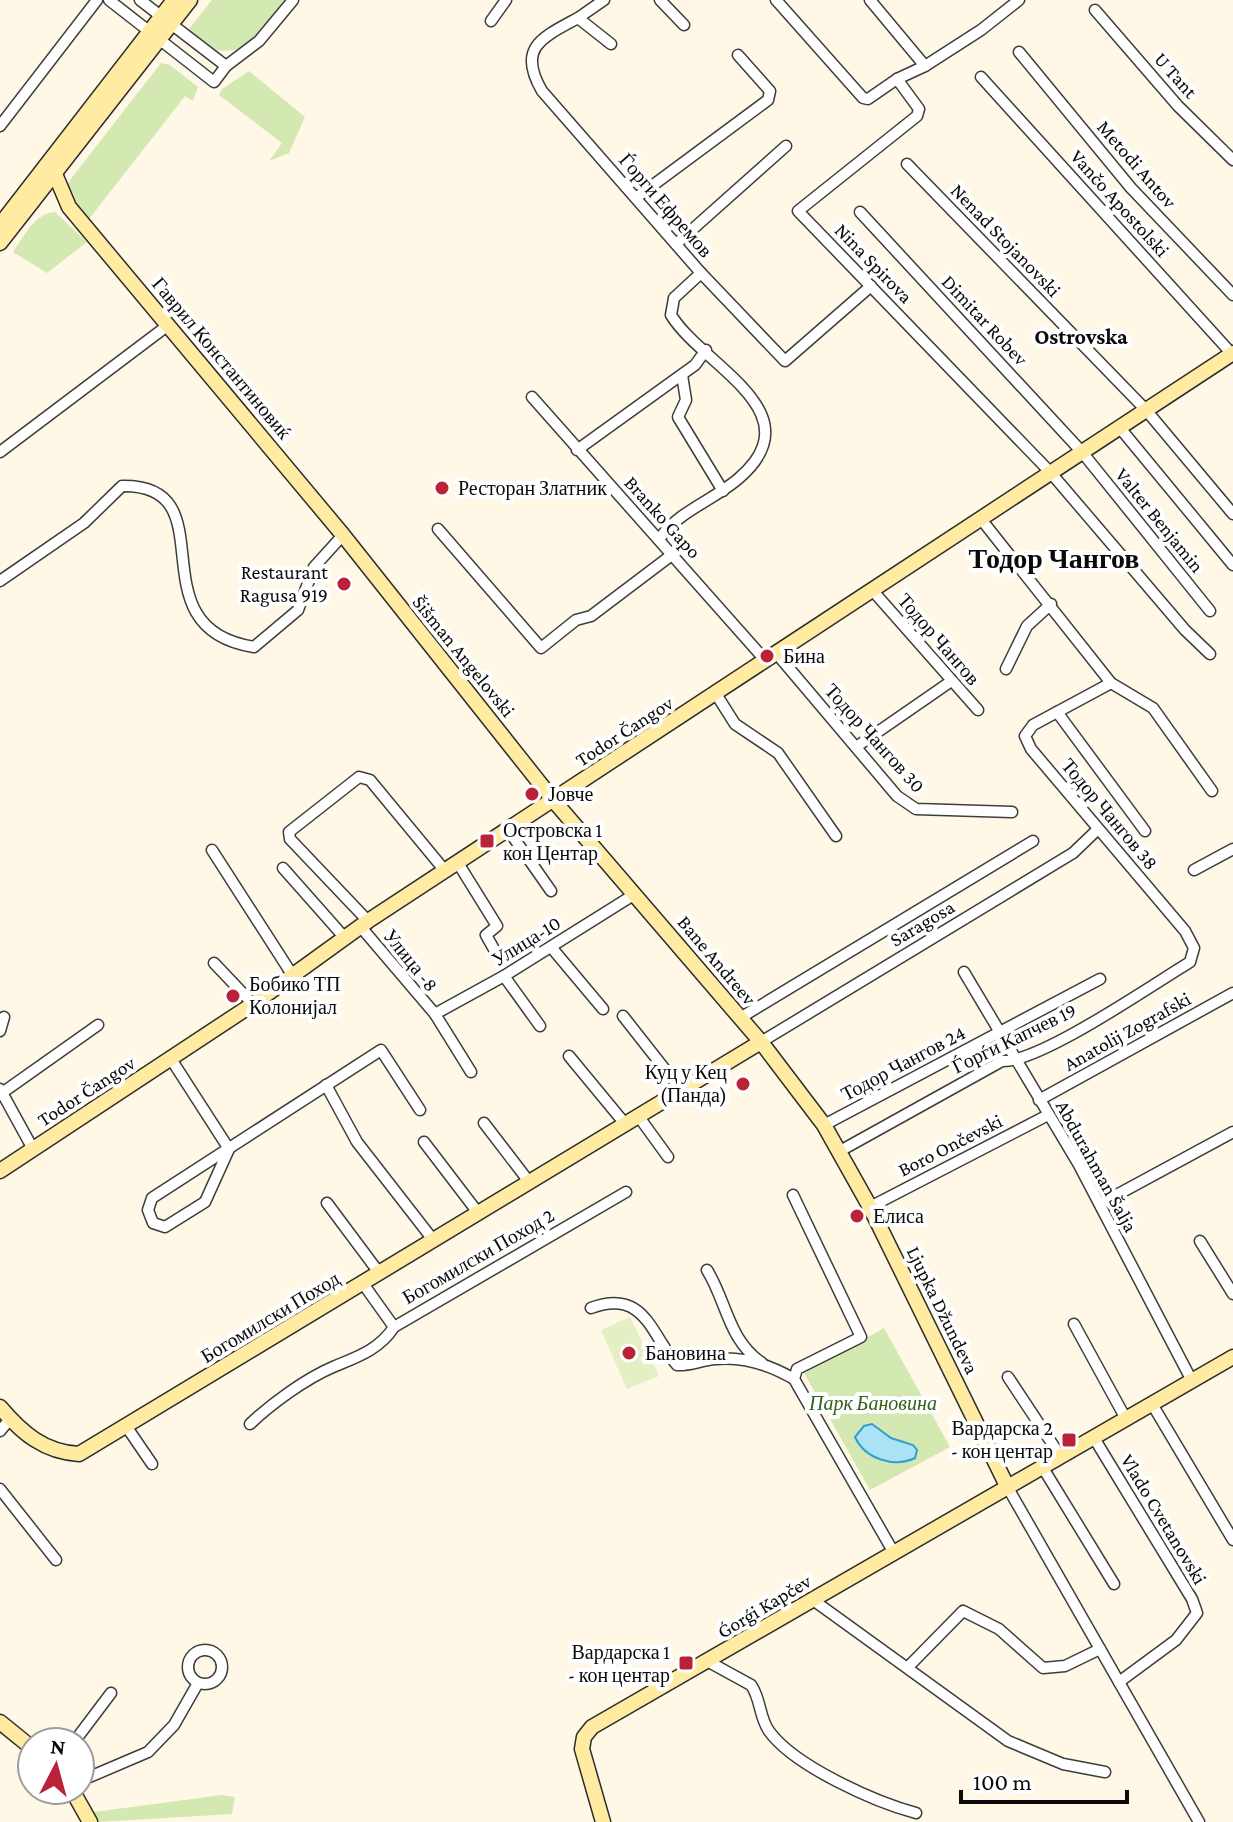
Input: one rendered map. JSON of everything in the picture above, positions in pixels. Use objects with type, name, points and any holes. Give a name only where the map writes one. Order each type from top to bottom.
[{"type":"street","points":[[0,126],[97,0]]},
{"type":"street","points":[[109,0],[214,82],[226,66],[259,41],[293,0]]},
{"type":"street","points":[[140,0],[226,66]]},
{"type":"street","points":[[166,22],[174,0]]},
{"type":"street","points":[[0,225],[166,22],[190,0]]},
{"type":"street","points":[[491,21],[506,0]]},
{"type":"street","points":[[604,0],[578,18],[611,44]]},
{"type":"street","points":[[660,0],[684,25]]},
{"type":"street","points":[[776,0],[858,95],[868,99],[981,30],[1019,0]]},
{"type":"street","points":[[870,0],[925,66]]},
{"type":"street","name":"U Tant","points":[[1095,10],[1178,106],[1233,160]]},
{"type":"street","name":"Ѓорги Ефремов","points":[[578,18],[537,45],[530,61],[531,72],[542,91],[701,273],[785,361],[871,286]]},
{"type":"street","points":[[0,243],[55,174],[155,36]]},
{"type":"street","name":"Metodi Antov","points":[[1019,52],[1131,188],[1233,295]]},
{"type":"street","points":[[637,197],[768,100],[770,91],[738,55]]},
{"type":"street","name":"Vančo Apostolski","points":[[981,77],[1233,353]]},
{"type":"street","name":"Nina Spirova","points":[[897,79],[919,109],[917,116],[798,211],[1051,473],[1185,630],[1210,654]]},
{"type":"street","points":[[676,244],[786,146]]},
{"type":"street","name":"Nenad Stojanovski","points":[[907,164],[1146,410],[1233,514]]},
{"type":"street","name":"Гаврил Константиновиќ","points":[[55,174],[69,207],[343,535]]},
{"type":"street","points":[[33,201],[69,207]]},
{"type":"street","name":"Dimitar Robev","points":[[860,212],[1082,452]]},
{"type":"street","points":[[660,538],[676,518],[723,491],[754,463],[767,434],[760,408],[672,318],[670,311],[674,298],[701,273]]},
{"type":"street","points":[[0,452],[167,326]]},
{"type":"street","points":[[577,450],[682,375],[706,350]]},
{"type":"street","name":"Todor Čangov","points":[[0,1171],[253,1004],[344,937],[1233,353]]},
{"type":"street","points":[[682,375],[686,400],[678,417],[723,491]]},
{"type":"street","name":"Branko Gapo","points":[[532,397],[577,450],[772,658]]},
{"type":"street","points":[[1120,428],[1233,565]]},
{"type":"street","name":"Valter Benjamin","points":[[1082,452],[1210,611]]},
{"type":"street","points":[[0,581],[84,523],[122,486],[143,485],[169,501],[179,521],[181,567],[192,607],[219,638],[254,647],[298,610],[314,567],[343,535]]},
{"type":"street","points":[[981,519],[1111,683],[1153,708],[1212,791]]},
{"type":"street","points":[[438,529],[541,648],[576,620],[591,616],[673,554]]},
{"type":"street","name":"Šišman Angelovski","points":[[343,535],[554,801]]},
{"type":"street","name":"Тодор Чангов","points":[[873,591],[950,682],[978,710]]},
{"type":"street","points":[[1006,669],[1027,626],[1051,604]]},
{"type":"street","name":"Тодор Чангов 30","points":[[772,658],[856,747],[897,796],[916,809],[1012,812]]},
{"type":"street","points":[[856,747],[950,682]]},
{"type":"street","name":"Тодор Чангов 38","points":[[1111,683],[1033,725],[1025,736],[1031,749],[1185,931],[1194,948]]},
{"type":"street","points":[[716,694],[735,724],[778,753],[836,836]]},
{"type":"street","name":"Тодор Чангов 38","points":[[1057,712],[1145,831]]},
{"type":"street","name":"Улица -8","points":[[452,868],[365,777],[359,777],[289,832],[290,839],[364,924],[435,1014],[471,1072]]},
{"type":"street","name":"Bane Andreev","points":[[554,801],[761,1042],[840,1151]]},
{"type":"street","name":"Saragosa","points":[[761,1042],[1073,853],[1098,829]]},
{"type":"street","points":[[509,831],[551,891]]},
{"type":"street","points":[[740,1018],[1033,841]]},
{"type":"street","points":[[1194,870],[1233,849]]},
{"type":"street","points":[[212,850],[293,976]]},
{"type":"street","points":[[283,868],[344,937]]},
{"type":"street","points":[[452,868],[497,926],[486,935],[495,951]]},
{"type":"street","name":"Улица-10","points":[[435,1014],[504,976],[635,894]]},
{"type":"street","points":[[551,947],[603,1009]]},
{"type":"street","name":"Ѓорѓи Капчев 19","points":[[840,1151],[1002,1061],[1015,1062],[1190,962],[1194,948]]},
{"type":"street","points":[[214,963],[253,1004]]},
{"type":"street","name":"Abdurahman Šalja","points":[[964,972],[1100,1204],[1192,1381]]},
{"type":"street","points":[[504,976],[540,1026]]},
{"type":"street","name":"Тодор Чангов 24","points":[[824,1125],[1100,979]]},
{"type":"street","name":"Anatolij Zografski","points":[[1039,1100],[1233,993]]},
{"type":"street","points":[[623,1016],[682,1091]]},
{"type":"street","points":[[0,1031],[4,1017]]},
{"type":"street","points":[[33,1149],[1,1091],[98,1025]]},
{"type":"street","name":"Богомилски Поход","points":[[5,1413],[40,1445],[61,1453],[79,1454],[364,1285],[761,1042]]},
{"type":"street","points":[[229,1149],[205,1202],[165,1227],[153,1223],[148,1210],[152,1198],[381,1050],[420,1110]]},
{"type":"street","points":[[569,1056],[668,1157]]},
{"type":"street","points":[[171,1059],[229,1149]]},
{"type":"street","points":[[326,1085],[357,1142],[434,1241]]},
{"type":"street","name":"Boro Ončevski","points":[[870,1207],[1048,1115]]},
{"type":"street","points":[[484,1123],[530,1183]]},
{"type":"street","points":[[1100,1204],[1233,1132]]},
{"type":"street","points":[[424,1142],[479,1214]]},
{"type":"street","name":"Ljupka Džundeva","points":[[840,1151],[1008,1488]]},
{"type":"street","name":"Богомилски Поход 2","points":[[364,1285],[394,1327],[626,1192]]},
{"type":"street","points":[[793,1195],[861,1337],[797,1369],[794,1379]]},
{"type":"street","points":[[327,1203],[380,1274]]},
{"type":"street","points":[[1200,1241],[1233,1294]]},
{"type":"street","points":[[707,1270],[740,1341],[768,1366],[794,1379],[894,1553]]},
{"type":"street","points":[[591,1308],[608,1302],[635,1310],[656,1329],[676,1365],[718,1358],[768,1366]]},
{"type":"street","points":[[1074,1324],[1126,1419]]},
{"type":"street","points":[[250,1424],[331,1368],[351,1362],[384,1341],[394,1327]]},
{"type":"street","name":"Ǵorǵi Kapčev","points":[[603,1822],[582,1749],[587,1731],[1233,1357]]},
{"type":"street","points":[[1008,1377],[1061,1457]]},
{"type":"street","points":[[1152,1404],[1233,1540]]},
{"type":"street","points":[[0,1431],[5,1413]]},
{"type":"street","points":[[126,1426],[152,1464]]},
{"type":"street","name":"Vlado Cvetanovski","points":[[1094,1438],[1192,1599],[1197,1613],[1176,1640],[1119,1682]]},
{"type":"street","points":[[1043,1468],[1114,1584]]},
{"type":"street","points":[[1008,1488],[1199,1822]]},
{"type":"street","points":[[0,1489],[56,1560]]},
{"type":"street","points":[[813,1600],[1025,1750],[1063,1764],[1105,1772]]},
{"type":"street","points":[[909,1666],[963,1611],[999,1629],[1043,1668],[1065,1666],[1100,1649]]},
{"type":"street","points":[[709,1662],[751,1685],[765,1725],[787,1749],[864,1797],[916,1813]]},
{"type":"street","points":[[96,1774],[148,1752],[174,1725],[198,1683]]},
{"type":"street","points":[[86,1726],[111,1693]]},
{"type":"street","points":[[0,1722],[16,1735]]},
{"type":"green space","points":[[212,0],[292,0],[248,45],[225,51],[200,44],[189,29]]},
{"type":"green space","points":[[161,63],[170,65],[198,87],[193,101],[185,96],[89,219],[69,195],[67,184]]},
{"type":"green space","points":[[249,71],[305,117],[289,153],[269,161],[282,143],[219,95],[222,89]]},
{"type":"green space","points":[[55,212],[87,242],[47,273],[13,252],[36,221]]},
{"type":"green space","name":"Бановина","points":[[630,1317],[659,1376],[627,1389],[601,1330]]},
{"type":"green space","name":"Парк Бановина","points":[[884,1328],[950,1447],[870,1490],[804,1373]]},
{"type":"green space","points":[[222,1795],[235,1797],[232,1814],[98,1822],[94,1812]]},
{"type":"water","points":[[872,1424],[891,1438],[913,1445],[917,1450],[915,1458],[889,1462],[866,1451],[855,1437],[864,1426]]},
{"type":"place","name":"Ресторан Златник","points":[[442,488]]},
{"type":"place","name":"Restaurant Ragusa 919","points":[[344,584]]},
{"type":"place","name":"Бина","points":[[767,656]]},
{"type":"place","name":"Јовче","points":[[532,794]]},
{"type":"place","name":"Островска 1 кон Центар","points":[[487,841]]},
{"type":"place","name":"Бобико ТП Колонијал","points":[[233,996]]},
{"type":"place","name":"Куц у Кец (Панда)","points":[[743,1084]]},
{"type":"place","name":"Елиса","points":[[857,1216]]},
{"type":"place","name":"Бановина","points":[[629,1353]]},
{"type":"place","name":"Вардарска 2 - кон центар","points":[[1069,1440]]},
{"type":"place","name":"Вардарска 1 - кон центар","points":[[686,1663]]},
{"type":"district","name":"Ostrovska","points":[[1081,336]]},
{"type":"district","name":"Тодор Чангов","points":[[1054,558]]}]
